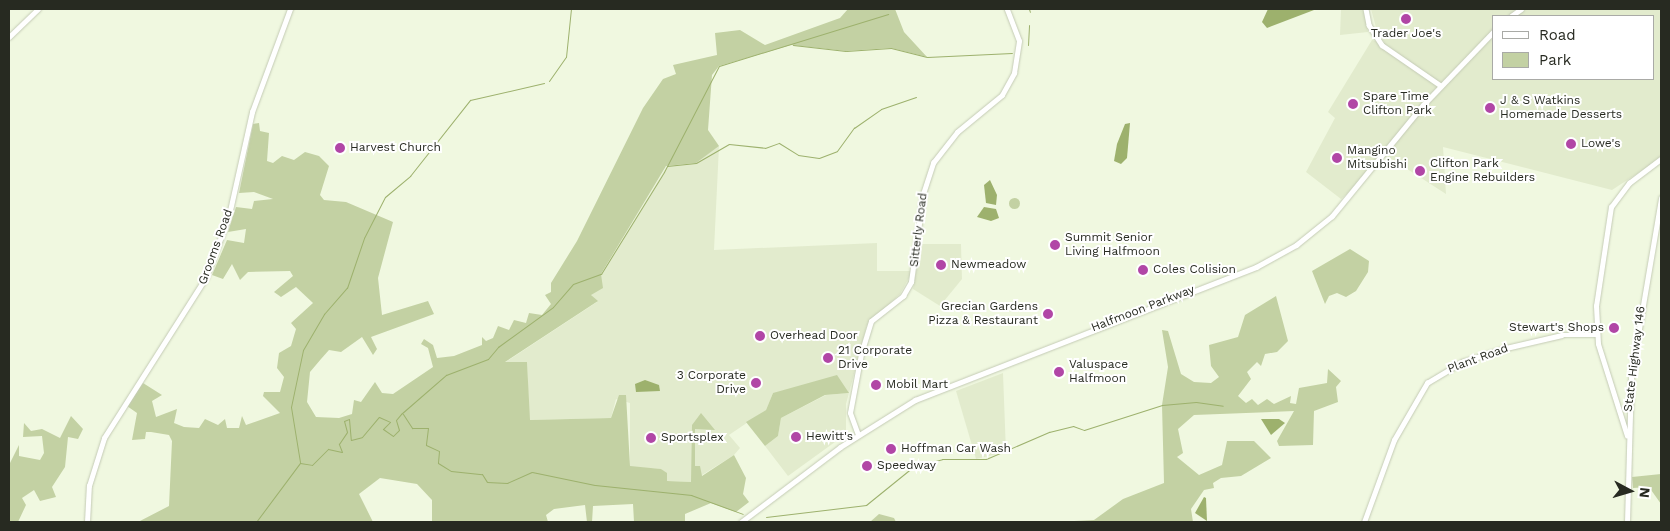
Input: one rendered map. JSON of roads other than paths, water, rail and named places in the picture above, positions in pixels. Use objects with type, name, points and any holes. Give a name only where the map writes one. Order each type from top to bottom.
[{"type":"main road","name":"Halfmoon Parkway","points":[[741,522],[858,435],[915,400],[958,381],[1256,267],[1292,248],[1332,216],[1440,85],[1492,33]]},
{"type":"main road","name":"State Highway 146","points":[[1627,522],[1627,436],[1635,347],[1661,198]]},
{"type":"street","points":[[9,37],[38,9]]},
{"type":"street","name":"Grooms Road","points":[[87,522],[89,486],[104,438],[207,276],[229,215],[252,112],[290,9]]},
{"type":"street","name":"Sitterly Road","points":[[858,435],[850,413],[863,347],[871,321],[903,296],[911,282],[923,194],[933,162],[957,132],[1002,95],[1014,74],[1018,41],[1008,9]]},
{"type":"street","points":[[1366,9],[1369,25],[1382,45],[1440,85]]},
{"type":"street","points":[[1627,436],[1596,335],[1596,306],[1611,206],[1629,183],[1661,159]]},
{"type":"street","name":"Plant Road","points":[[1364,522],[1394,440],[1427,383],[1462,362],[1506,348],[1562,335],[1596,335]]},
{"type":"waterway","points":[[549,81],[566,57],[571,9]]},
{"type":"waterway","points":[[256,522],[300,463],[312,465],[328,449],[342,452],[339,444],[347,432],[344,421],[349,419],[351,440],[362,437],[379,417],[390,422],[383,429],[393,436],[399,430],[396,420],[401,414],[446,375],[488,359],[498,347],[553,307],[573,284],[601,274],[664,172],[719,66],[888,14]]},
{"type":"waterway","points":[[1028,45],[1029,25]]},
{"type":"waterway","points":[[793,45],[846,51],[891,48],[927,57],[1012,53]]},
{"type":"waterway","points":[[300,462],[291,407],[303,350],[324,314],[347,288],[364,238],[385,197],[410,176],[470,100],[544,83]]},
{"type":"waterway","points":[[667,166],[696,163],[729,144],[765,148],[779,143],[798,155],[819,158],[837,151],[854,128],[881,109],[916,97]]},
{"type":"waterway","points":[[766,517],[866,505],[913,467],[942,459],[986,459],[1049,432],[1073,426],[1084,430],[1162,405],[1196,402],[1223,406]]},
{"type":"waterway","points":[[403,414],[412,428],[428,428],[426,445],[439,451],[438,463],[451,471],[482,474],[487,482],[507,483],[532,472],[595,485],[691,495],[743,514]]},
{"type":"place","name":"Trader Joe's","points":[[1406,19]]},
{"type":"place","name":"Spare Time Clifton Park","points":[[1353,104]]},
{"type":"place","name":"J & S Watkins Homemade Desserts","points":[[1490,108]]},
{"type":"place","name":"Lowe's","points":[[1571,144]]},
{"type":"place","name":"Harvest Church","points":[[340,148]]},
{"type":"place","name":"Mangino Mitsubishi","points":[[1337,158]]},
{"type":"place","name":"Clifton Park Engine Rebuilders","points":[[1420,171]]},
{"type":"place","name":"Summit Senior Living Halfmoon","points":[[1055,245]]},
{"type":"place","name":"Newmeadow","points":[[941,265]]},
{"type":"place","name":"Coles Colision","points":[[1143,270]]},
{"type":"place","name":"Grecian Gardens Pizza & Restaurant","points":[[1048,314]]},
{"type":"place","name":"Stewart's Shops","points":[[1614,328]]},
{"type":"place","name":"Overhead Door","points":[[760,336]]},
{"type":"place","name":"21 Corporate Drive","points":[[828,358]]},
{"type":"place","name":"Valuspace Halfmoon","points":[[1059,372]]},
{"type":"place","name":"3 Corporate Drive","points":[[756,383]]},
{"type":"place","name":"Mobil Mart","points":[[876,385]]},
{"type":"place","name":"Hewitt's","points":[[796,437]]},
{"type":"place","name":"Sportsplex","points":[[651,438]]},
{"type":"place","name":"Hoffman Car Wash","points":[[891,449]]},
{"type":"place","name":"Speedway","points":[[867,466]]}]
